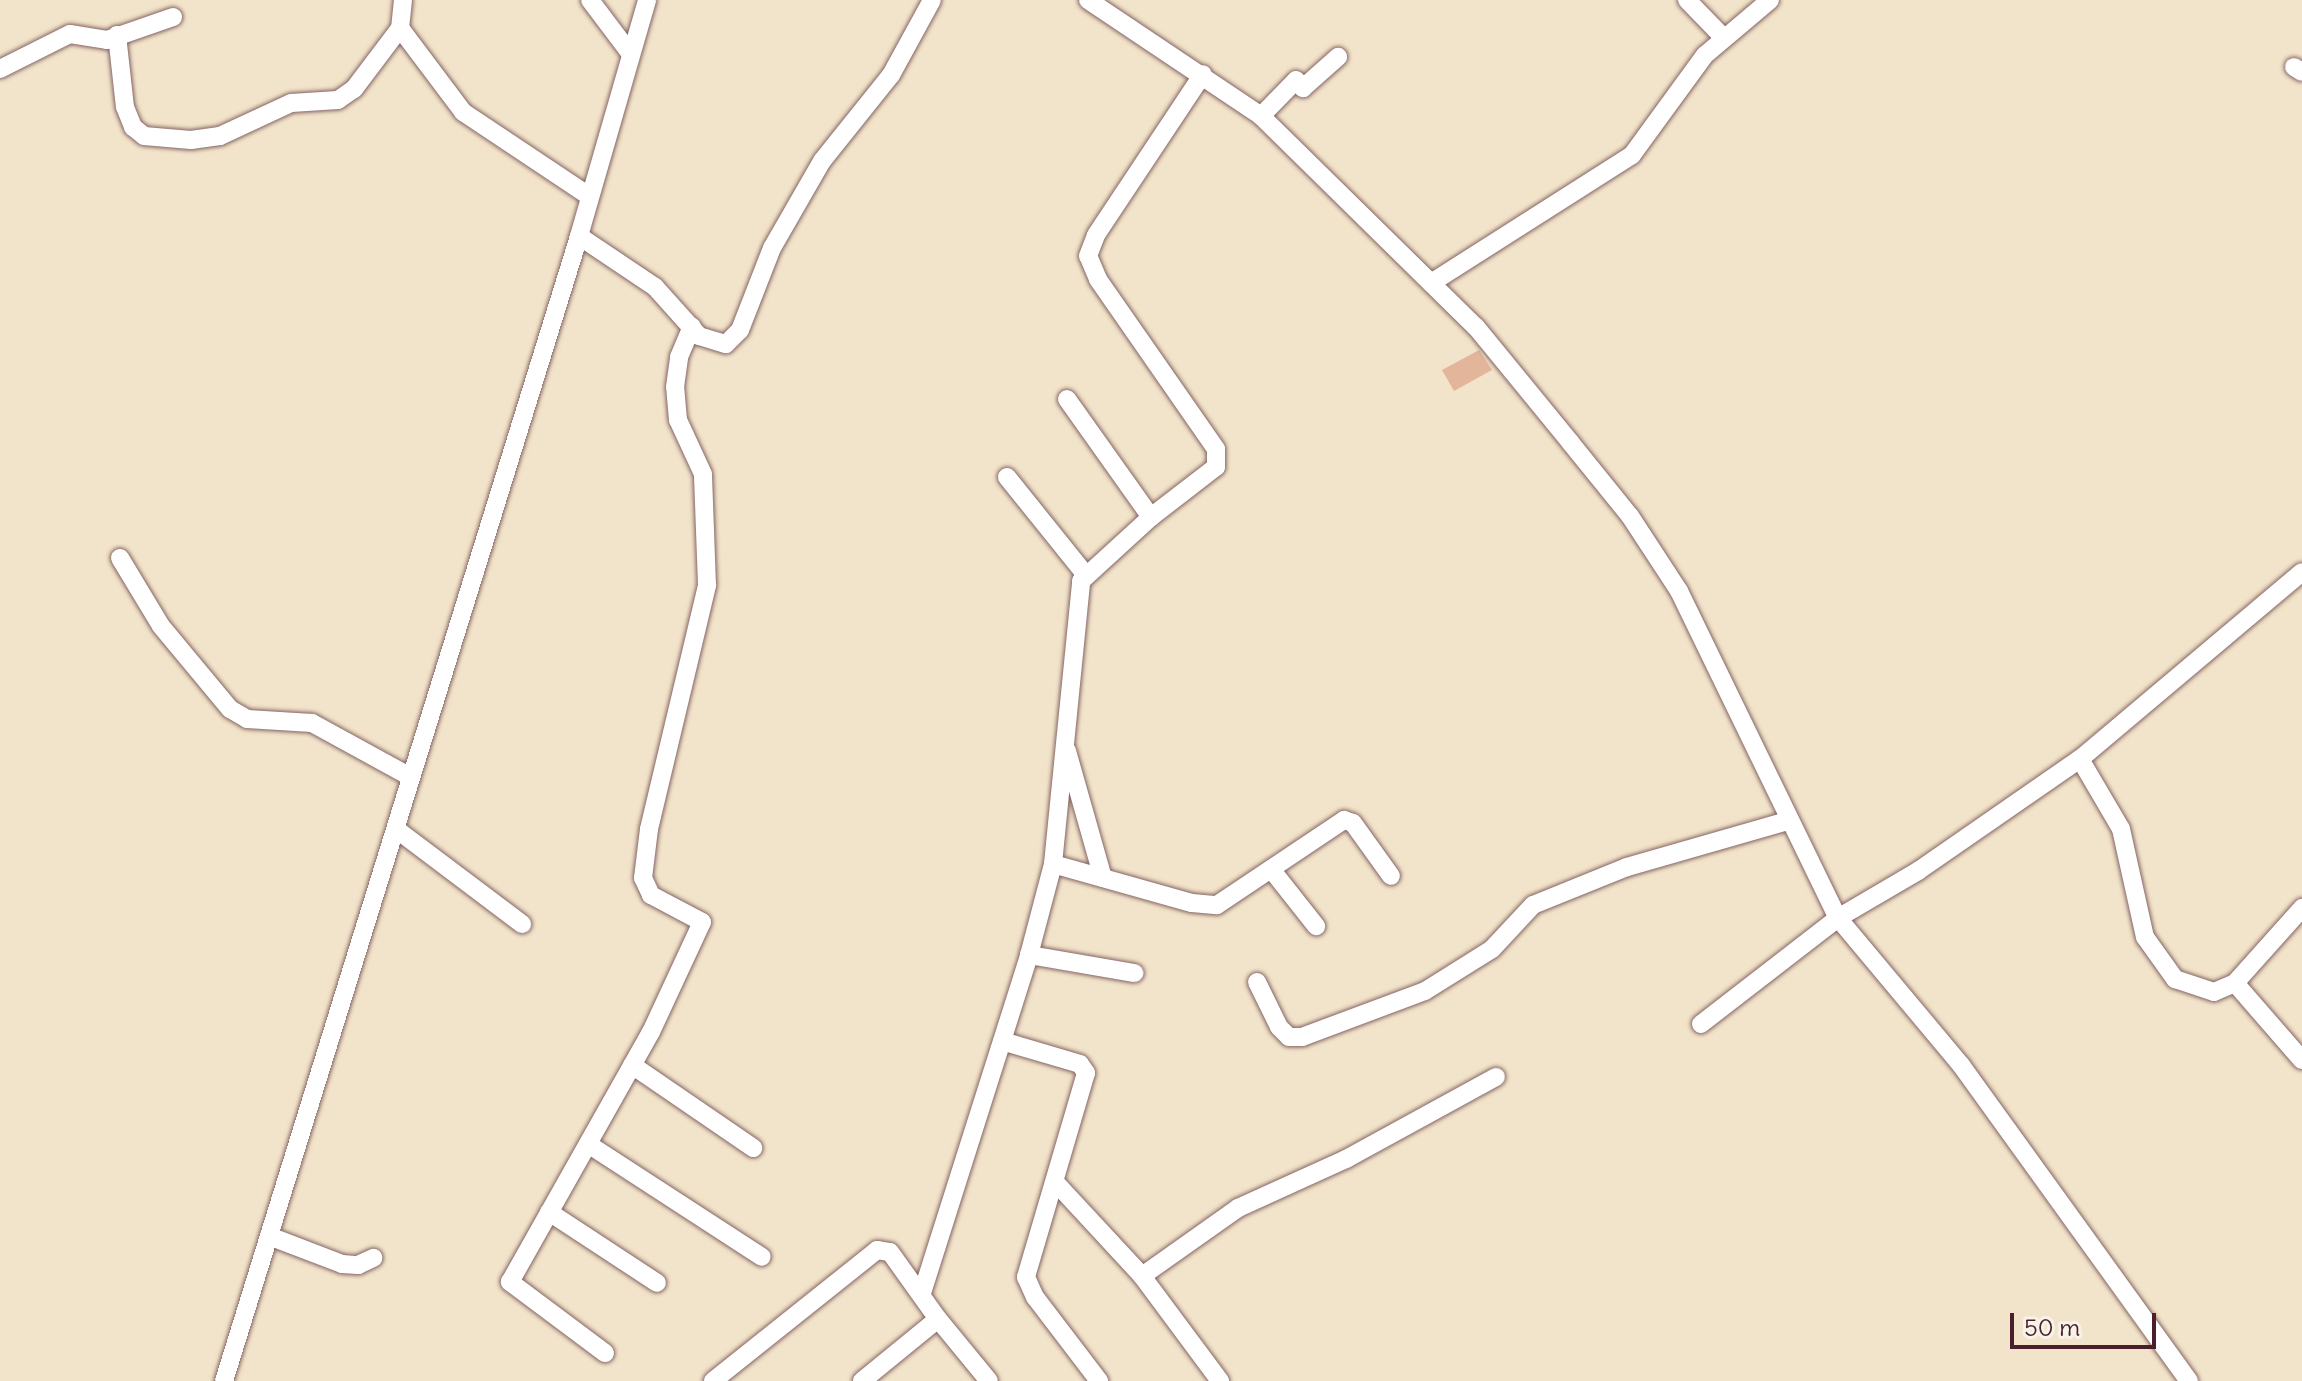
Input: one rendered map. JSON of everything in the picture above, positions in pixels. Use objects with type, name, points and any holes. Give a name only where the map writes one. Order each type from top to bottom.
[{"type":"street","points":[[117,35],[125,107],[133,127],[144,136],[191,140],[220,136],[291,103],[338,100],[354,89],[400,28],[403,0]]},
{"type":"street","points":[[590,0],[630,53]]},
{"type":"street","points":[[224,1381],[396,829],[409,776],[579,236],[647,0]]},
{"type":"street","points":[[579,236],[655,287],[699,336],[726,344],[734,339],[772,248],[822,161],[891,75],[932,0]]},
{"type":"street","points":[[1088,0],[1203,74],[1261,116],[1476,327],[1630,516],[1679,591],[1787,821],[1838,918],[1961,1065],[2189,1381]]},
{"type":"street","points":[[1687,0],[1723,37]]},
{"type":"street","points":[[1431,283],[1632,155],[1723,37],[1770,0]]},
{"type":"street","points":[[0,69],[70,34],[83,40],[117,35],[173,17]]},
{"type":"street","points":[[400,28],[471,120],[589,196]]},
{"type":"street","points":[[1261,116],[1296,80],[1303,88],[1338,57]]},
{"type":"street","points":[[922,1293],[1029,955],[1053,864],[1076,607],[1085,574],[1151,517],[1208,477],[1216,467],[1216,449],[1098,279],[1088,256],[1096,235],[1203,74]]},
{"type":"street","points":[[605,1353],[510,1282],[632,1065],[702,922],[651,895],[643,878],[649,829],[707,585],[703,474],[678,420],[675,387],[679,357],[692,327]]},
{"type":"street","points":[[1067,399],[1151,517]]},
{"type":"street","points":[[1007,477],[1085,574]]},
{"type":"street","points":[[120,558],[161,626],[230,709],[247,719],[312,723],[409,776]]},
{"type":"street","points":[[1701,1024],[1838,918],[1918,871],[2080,759],[2302,572]]},
{"type":"street","points":[[1064,741],[1103,878]]},
{"type":"street","points":[[2080,759],[2121,829],[2145,937],[2158,960],[2175,979],[2214,992],[2235,983],[2302,908]]},
{"type":"street","points":[[1053,864],[1203,906],[1228,900],[1344,820],[1353,823],[1391,876]]},
{"type":"street","points":[[1257,982],[1279,1027],[1289,1037],[1302,1037],[1425,991],[1492,949],[1533,905],[1627,867],[1787,821]]},
{"type":"street","points":[[396,829],[522,924]]},
{"type":"street","points":[[1271,869],[1316,926]]},
{"type":"street","points":[[1029,955],[1134,973]]},
{"type":"street","points":[[2235,983],[2302,1060]]},
{"type":"street","points":[[1002,1041],[1085,1067],[1056,1183],[1026,1277],[1035,1297],[1099,1381]]},
{"type":"street","points":[[632,1065],[753,1148]]},
{"type":"street","points":[[1142,1276],[1238,1208],[1346,1159],[1496,1077]]},
{"type":"street","points":[[588,1144],[762,1257]]},
{"type":"street","points":[[1056,1183],[1142,1276],[1220,1381]]},
{"type":"street","points":[[549,1212],[657,1283]]},
{"type":"street","points":[[269,1236],[342,1264],[358,1265],[373,1258]]},
{"type":"street","points":[[713,1381],[877,1250],[890,1252],[938,1319],[989,1381]]},
{"type":"street","points":[[868,1379],[938,1319]]},
{"type":"building","points":[[1479,350],[1492,370],[1454,391],[1442,370]]}]
